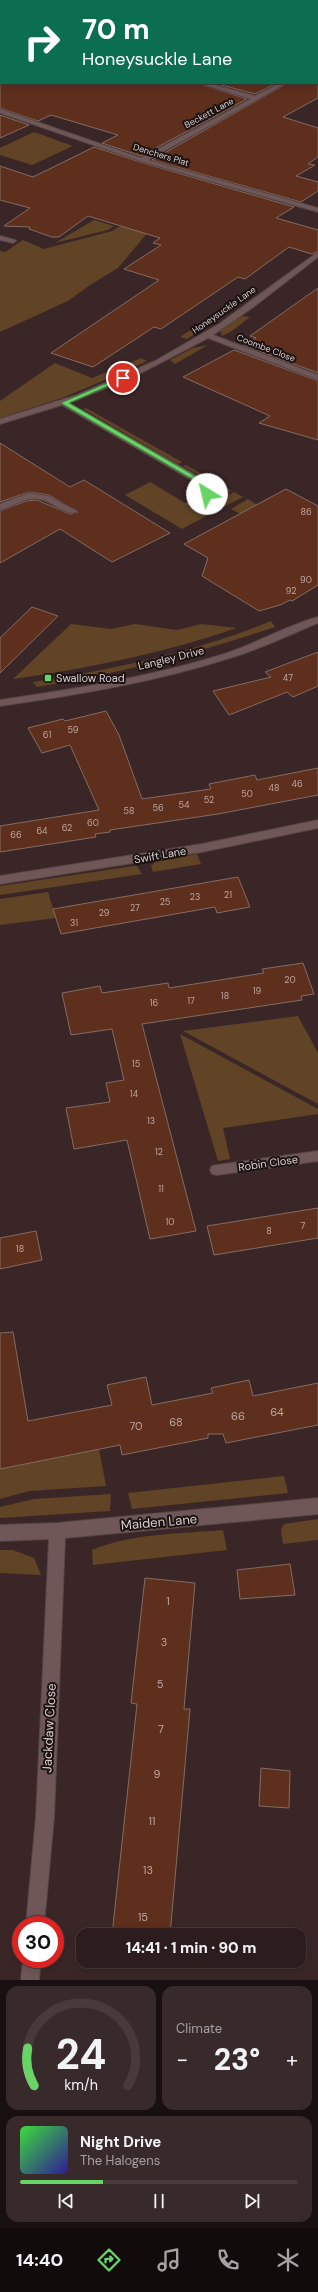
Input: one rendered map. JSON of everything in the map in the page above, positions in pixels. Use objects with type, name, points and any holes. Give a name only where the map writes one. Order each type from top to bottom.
[{"type":"street","points":[[204,84],[255,98]]},
{"type":"street","name":"Beckett Lane","points":[[142,160],[282,84]]},
{"type":"street","name":"Denchers Plat","points":[[0,111],[142,160],[318,210]]},
{"type":"street","points":[[308,208],[318,202]]},
{"type":"street","points":[[0,238],[13,241]]},
{"type":"street","name":"Honeysuckle Lane","points":[[0,422],[64,403],[143,369],[208,335],[318,254]]},
{"type":"street","name":"Coombe Close","points":[[208,335],[318,378]]},
{"type":"street","points":[[64,403],[203,483],[208,490],[207,494],[190,504]]},
{"type":"street","points":[[0,507],[22,496],[39,495],[73,511]]},
{"type":"street","name":"Langley Drive","points":[[0,703],[77,691],[152,676],[228,656],[318,620]]},
{"type":"street","name":"Swift Lane","points":[[0,880],[151,857],[318,824]]},
{"type":"street","name":"Robin Close","points":[[218,1170],[318,1156]]},
{"type":"street","name":"Maiden Lane","points":[[0,1533],[57,1531],[318,1506]]},
{"type":"street","name":"Jackdaw Close","points":[[36,1916],[45,1817],[57,1531]]},
{"type":"street","points":[[30,1980],[31,1968]]},
{"type":"shaded area","points":[[34,132],[73,146],[32,165],[0,155],[0,148]]},
{"type":"shaded area","points":[[189,183],[118,268],[90,285],[68,301],[0,332],[0,251],[5,252],[23,240],[44,249],[112,231]]},
{"type":"shaded area","points":[[94,220],[114,226],[108,230],[55,243]]},
{"type":"shaded area","points":[[228,305],[234,308],[216,321],[208,319]]},
{"type":"shaded area","points":[[241,316],[250,317],[232,331],[222,336],[220,330]]},
{"type":"shaded area","points":[[203,322],[209,325],[187,339],[180,337]]},
{"type":"shaded area","points":[[208,345],[175,364],[170,360],[193,348]]},
{"type":"shaded area","points":[[141,358],[147,361],[121,373],[113,370]]},
{"type":"shaded area","points":[[55,363],[92,378],[107,372],[117,375],[62,398],[0,418],[0,401]]},
{"type":"shaded area","points":[[86,408],[182,462],[178,464],[83,409]]},
{"type":"shaded area","points":[[186,465],[232,491],[229,492],[183,466]]},
{"type":"shaded area","points":[[150,482],[197,510],[210,514],[182,529],[125,495]]},
{"type":"shaded area","points":[[234,492],[243,497],[216,511],[203,509]]},
{"type":"shaded area","points":[[248,499],[318,544],[257,523],[231,509]]},
{"type":"shaded area","points":[[271,621],[275,627],[216,646],[157,662],[97,676],[37,687],[33,682],[154,658],[213,642]]},
{"type":"shaded area","points":[[71,624],[111,629],[135,624],[177,630],[201,624],[237,628],[182,645],[126,659],[13,679]]},
{"type":"shaded area","points":[[197,854],[201,864],[153,872],[151,866],[155,862]]},
{"type":"shaded area","points":[[137,866],[142,874],[0,895],[0,886]]},
{"type":"shaded area","points":[[48,892],[56,918],[0,925],[0,899]]},
{"type":"shaded area","points":[[298,1016],[318,1053],[318,1104],[183,1031]]},
{"type":"shaded area","points":[[180,1034],[318,1109],[318,1114],[223,1128],[230,1159],[218,1161]]},
{"type":"shaded area","points":[[99,1449],[106,1486],[29,1491],[0,1499],[0,1469]]},
{"type":"shaded area","points":[[284,1476],[288,1493],[132,1509],[128,1493]]},
{"type":"shaded area","points":[[111,1494],[110,1511],[0,1518],[0,1507],[34,1499]]},
{"type":"shaded area","points":[[318,1519],[318,1540],[283,1544],[281,1530],[284,1524]]},
{"type":"shaded area","points":[[223,1530],[227,1550],[93,1565],[92,1550],[107,1544],[156,1535]]},
{"type":"shaded area","points":[[0,1550],[13,1550],[34,1558],[41,1575],[0,1573]]},
{"type":"building","points":[[0,84],[200,84],[247,99],[141,156],[102,143],[118,135],[51,115],[38,121],[0,108]]},
{"type":"building","points":[[218,84],[275,84],[255,94]]},
{"type":"building","points":[[286,84],[318,84],[318,98],[283,117],[318,128],[318,157],[308,164],[315,165],[296,176],[318,182],[318,191],[301,202],[152,160]]},
{"type":"building","points":[[0,115],[29,125],[0,138]]},
{"type":"building","points":[[94,147],[294,207],[276,218],[318,230],[318,251],[312,254],[289,247],[245,279],[238,277],[161,329],[154,327],[93,367],[51,353],[159,280],[124,269],[161,245],[153,243],[160,238],[88,216],[59,237],[52,237],[29,229],[30,227],[4,226],[30,208],[0,200],[0,166],[33,177]]},
{"type":"building","points":[[318,288],[318,373],[243,345],[256,338],[250,336]]},
{"type":"building","points":[[234,350],[318,381],[318,440],[259,423],[270,416],[183,377]]},
{"type":"building","points":[[0,443],[70,487],[84,480],[170,533],[112,562],[60,529],[0,563],[0,511],[26,501],[37,500],[70,514],[78,512],[49,495],[29,492],[0,502]]},
{"type":"building","points":[[286,489],[318,506],[318,585],[292,601],[290,600],[280,605],[259,611],[202,576],[208,558],[184,544]]},
{"type":"building","points":[[32,607],[58,616],[0,673],[0,638]]},
{"type":"building","points":[[318,652],[318,686],[293,697],[287,692],[229,715],[213,691],[271,677],[265,672]]},
{"type":"building","points":[[106,711],[119,735],[142,799],[211,789],[209,784],[255,775],[257,780],[318,768],[318,795],[218,814],[110,830],[110,832],[95,834],[96,837],[0,852],[0,826],[99,810],[70,745],[42,753],[28,728],[63,719],[65,721]]},
{"type":"building","points":[[238,877],[250,907],[217,913],[215,907],[61,934],[53,909]]},
{"type":"building","points":[[303,963],[314,994],[301,996],[302,1000],[142,1024],[196,1231],[150,1239],[127,1140],[74,1149],[66,1108],[110,1102],[106,1083],[124,1080],[112,1029],[71,1035],[62,993],[100,986],[102,993],[168,983],[169,988],[264,973],[262,969]]},
{"type":"building","points":[[318,1208],[318,1238],[214,1255],[207,1226]]},
{"type":"building","points":[[36,1231],[42,1260],[0,1269],[0,1238]]},
{"type":"building","points":[[13,1332],[28,1421],[112,1405],[107,1385],[146,1377],[152,1405],[213,1393],[211,1388],[249,1380],[253,1396],[318,1383],[318,1425],[226,1443],[223,1434],[208,1434],[208,1438],[122,1455],[120,1445],[0,1469],[0,1333]]},
{"type":"building","points":[[290,1564],[295,1595],[240,1599],[237,1570]]},
{"type":"building","points":[[145,1578],[195,1583],[184,1709],[190,1709],[171,1928],[113,1928],[137,1704],[131,1703]]},
{"type":"building","points":[[261,1768],[290,1771],[289,1808],[259,1806]]},
{"type":"place","name":"Swallow Road","points":[[48,678]]},
{"type":"route","points":[[123,378],[64,403],[203,483],[208,490],[207,494]]}]
